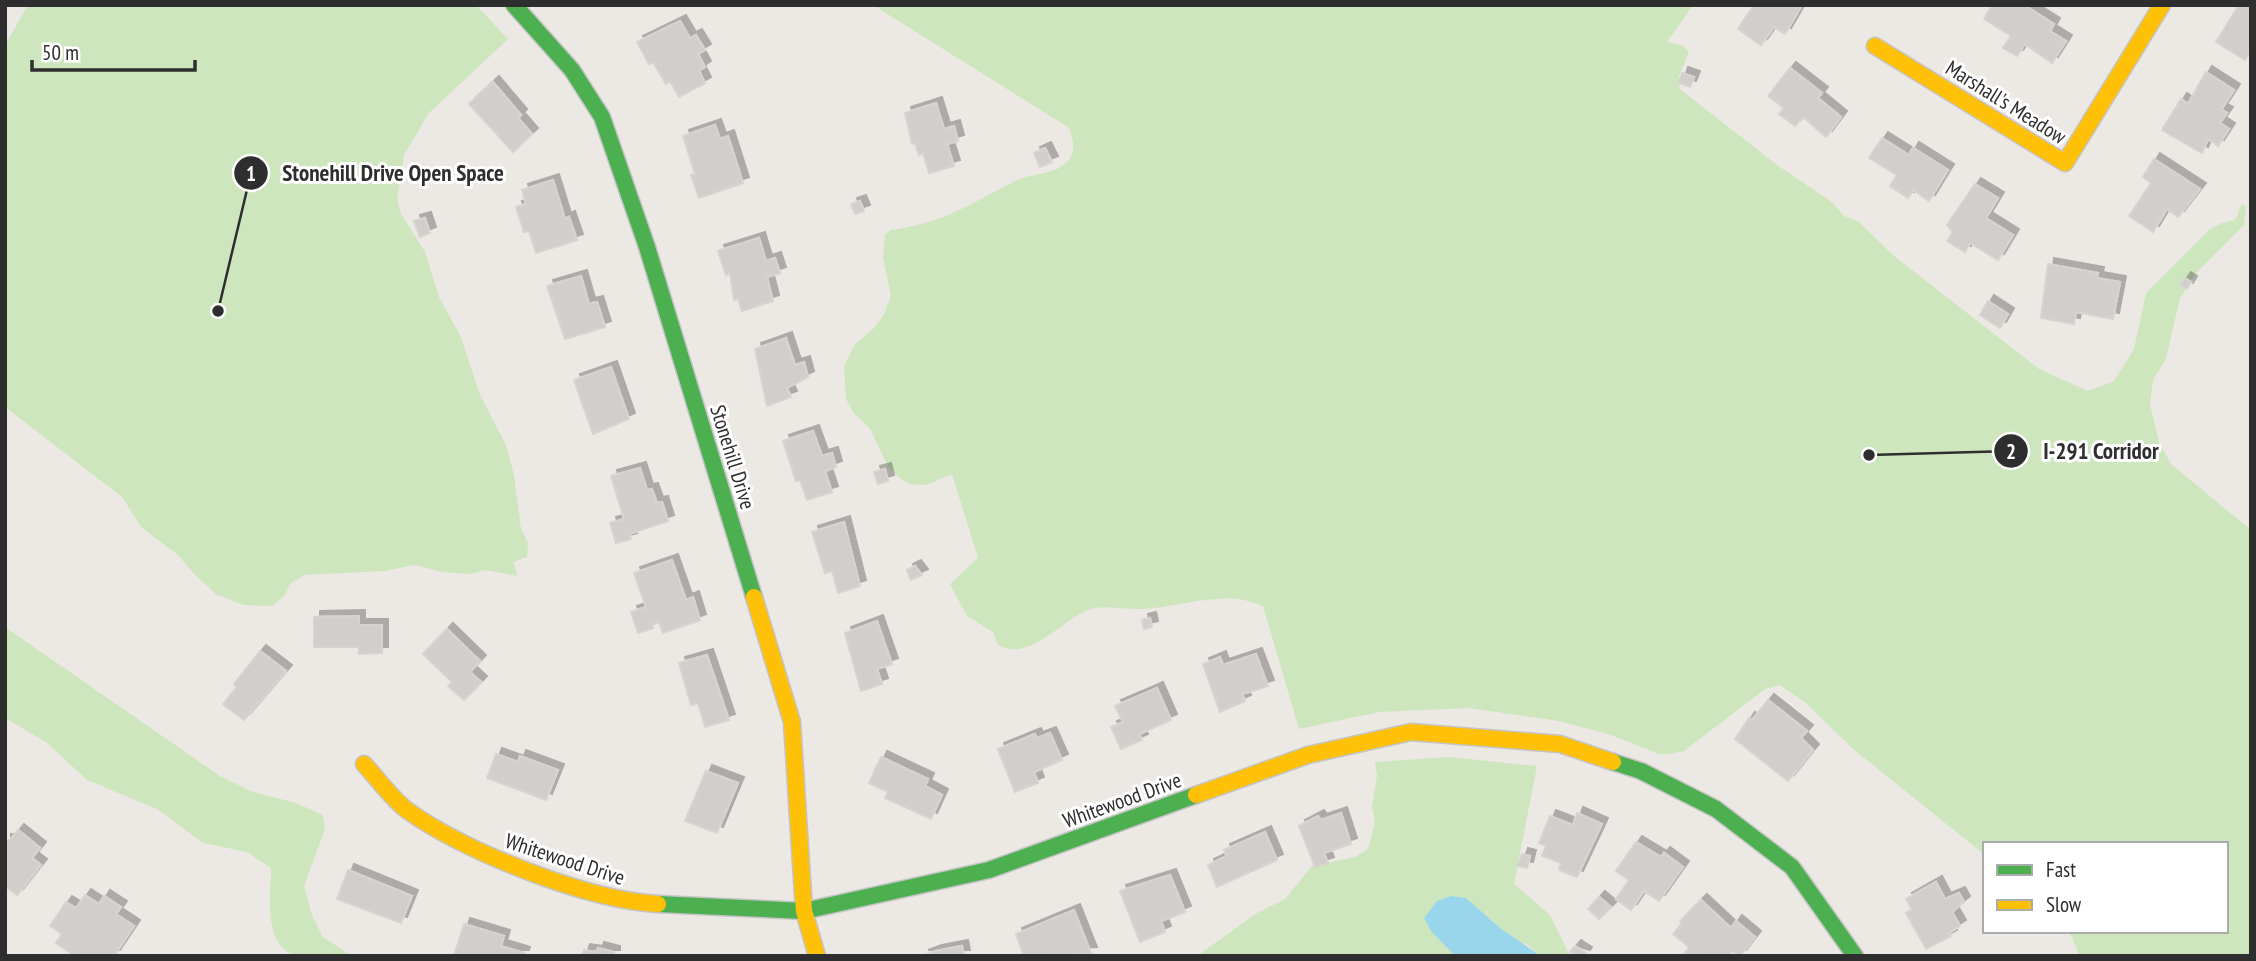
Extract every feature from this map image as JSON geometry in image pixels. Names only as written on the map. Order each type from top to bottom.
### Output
[{"type":"street","name":"Stonehill Drive","points":[[514,5],[572,70],[602,117],[647,247],[792,722],[804,911],[817,956]]},
{"type":"street","name":"Marshall's Meadow","points":[[1875,46],[2065,163],[2162,5]]},
{"type":"street","name":"Whitewood Drive","points":[[364,764],[407,810],[493,858],[624,902],[804,911],[989,870],[1308,755],[1411,732],[1560,744],[1641,771],[1706,804],[1792,867],[1855,956]]},
{"type":"green space","points":[[28,5],[476,5],[508,39],[429,113],[404,155],[397,200],[401,214],[425,252],[439,297],[461,337],[480,395],[506,445],[514,475],[521,529],[528,543],[527,557],[513,562],[518,576],[485,570],[471,574],[442,572],[414,565],[385,571],[304,575],[291,583],[284,596],[272,606],[243,605],[216,594],[177,554],[142,528],[122,497],[5,407],[5,45]]},
{"type":"green space","points":[[873,5],[1693,5],[1667,42],[1683,46],[1689,53],[1679,76],[1680,89],[1777,165],[1832,202],[1844,216],[1858,221],[1894,256],[2039,369],[2088,391],[2114,381],[2134,349],[2146,293],[2209,230],[2235,220],[2242,204],[2246,207],[2244,225],[2196,273],[2180,298],[2166,359],[2153,380],[2150,404],[2159,442],[2171,464],[2251,530],[2251,956],[2080,956],[2070,933],[2228,933],[2228,842],[1983,842],[1983,853],[1853,749],[1806,703],[1780,685],[1765,689],[1684,751],[1659,754],[1611,735],[1559,721],[1469,708],[1379,712],[1299,729],[1263,606],[1240,599],[1214,599],[1141,609],[1094,608],[1078,615],[1045,638],[1021,649],[998,645],[993,632],[967,616],[950,584],[978,558],[952,474],[926,485],[910,484],[889,468],[870,429],[853,412],[846,399],[844,366],[855,344],[873,329],[883,316],[891,296],[883,258],[885,235],[891,230],[942,217],[1015,181],[1057,169],[1067,162],[1072,154],[1069,128]]},
{"type":"green space","points":[[5,627],[220,776],[253,792],[296,803],[323,815],[325,829],[304,886],[312,915],[323,937],[352,956],[303,957],[286,950],[273,931],[270,905],[271,868],[247,852],[203,843],[157,809],[87,780],[46,742],[5,718]]},
{"type":"green space","points":[[1449,757],[1537,766],[1514,884],[1550,915],[1570,956],[1541,956],[1525,943],[1499,956],[1197,956],[1257,913],[1285,899],[1312,866],[1355,857],[1368,849],[1375,822],[1372,807],[1377,775],[1375,762]]},
{"type":"water","points":[[1451,896],[1466,898],[1500,928],[1541,956],[1453,954],[1431,931],[1424,918],[1437,901]]},
{"type":"building","points":[[1754,5],[1802,5],[1785,34],[1774,27],[1761,45],[1738,29]]},
{"type":"building","points":[[1992,5],[2024,5],[2054,24],[2050,31],[2066,41],[2052,63],[2025,44],[2017,56],[2003,48],[2011,36],[1984,19]]},
{"type":"building","points":[[2239,5],[2251,5],[2251,51],[2245,60],[2216,42]]},
{"type":"building","points":[[680,21],[690,38],[696,35],[705,50],[698,54],[705,67],[699,71],[705,83],[679,97],[670,81],[666,84],[653,62],[649,64],[637,42]]},
{"type":"building","points":[[1790,68],[1822,93],[1818,98],[1841,117],[1826,137],[1803,117],[1795,126],[1779,114],[1784,108],[1768,96]]},
{"type":"building","points":[[2206,72],[2234,90],[2221,110],[2227,113],[2220,123],[2229,129],[2218,146],[2208,139],[2202,153],[2162,130],[2181,99],[2188,104]]},
{"type":"building","points":[[1682,73],[1694,77],[1690,87],[1679,83]]},
{"type":"building","points":[[493,82],[521,115],[518,118],[532,134],[513,152],[469,104]]},
{"type":"building","points":[[936,103],[944,129],[954,126],[958,141],[947,144],[954,166],[929,173],[923,153],[919,155],[915,143],[912,144],[905,113]]},
{"type":"building","points":[[715,125],[720,139],[728,136],[743,183],[699,198],[691,175],[695,174],[683,136]]},
{"type":"building","points":[[1882,138],[1909,155],[1913,148],[1948,170],[1929,201],[1913,190],[1908,198],[1890,186],[1897,175],[1869,158]]},
{"type":"building","points":[[1045,148],[1052,162],[1040,167],[1034,153]]},
{"type":"building","points":[[2154,159],[2200,189],[2178,217],[2167,209],[2153,232],[2129,216],[2151,183],[2143,177]]},
{"type":"building","points":[[553,180],[565,219],[569,217],[577,240],[536,253],[529,231],[524,232],[516,207],[526,204],[522,190]]},
{"type":"building","points":[[1975,184],[1998,198],[1986,218],[2013,235],[1998,260],[1970,243],[1965,252],[1947,241],[1953,232],[1947,225]]},
{"type":"building","points":[[860,201],[864,211],[855,214],[851,204]]},
{"type":"building","points":[[425,218],[430,233],[420,237],[414,221]]},
{"type":"building","points":[[759,238],[766,261],[775,258],[780,273],[767,277],[773,301],[742,311],[738,299],[734,300],[730,273],[726,275],[718,251]]},
{"type":"building","points":[[2048,264],[2098,273],[2097,278],[2120,282],[2113,319],[2076,312],[2074,324],[2041,318]]},
{"type":"building","points":[[581,276],[589,304],[597,302],[605,327],[565,339],[547,286]]},
{"type":"building","points":[[2185,278],[2191,282],[2187,289],[2180,285]]},
{"type":"building","points":[[1988,301],[2008,314],[2000,328],[1980,315]]},
{"type":"building","points":[[786,338],[795,365],[804,362],[808,377],[787,388],[791,397],[767,406],[755,349]]},
{"type":"building","points":[[611,367],[629,419],[593,434],[574,380]]},
{"type":"building","points":[[813,431],[822,456],[832,453],[836,467],[825,471],[832,492],[807,500],[800,480],[796,481],[783,441]]},
{"type":"building","points":[[640,468],[647,490],[652,489],[657,503],[662,502],[668,521],[629,534],[631,539],[616,543],[610,523],[624,519],[611,476]]},
{"type":"building","points":[[885,469],[888,481],[878,484],[874,472]]},
{"type":"building","points":[[844,522],[860,586],[838,593],[832,571],[825,573],[812,532]]},
{"type":"building","points":[[672,560],[686,600],[693,597],[700,620],[663,633],[659,622],[652,624],[653,628],[638,633],[631,612],[646,607],[634,573]]},
{"type":"building","points":[[915,566],[922,575],[911,580],[907,570]]},
{"type":"building","points":[[359,616],[359,625],[382,625],[382,653],[359,654],[359,647],[314,647],[314,617]]},
{"type":"building","points":[[1150,618],[1152,627],[1144,629],[1142,620]]},
{"type":"building","points":[[877,621],[892,664],[877,669],[882,684],[861,691],[845,633]]},
{"type":"building","points":[[447,629],[480,661],[470,672],[481,682],[464,700],[448,686],[452,682],[423,654]]},
{"type":"building","points":[[260,651],[286,671],[244,720],[223,704],[237,687],[234,684]]},
{"type":"building","points":[[1256,654],[1268,686],[1242,694],[1245,701],[1220,712],[1203,664],[1220,657],[1223,665]]},
{"type":"building","points":[[707,655],[729,720],[705,727],[698,703],[691,705],[679,663]]},
{"type":"building","points":[[1157,688],[1171,720],[1139,734],[1142,740],[1121,749],[1111,727],[1123,722],[1115,706]]},
{"type":"building","points":[[1768,700],[1807,731],[1801,738],[1813,750],[1788,781],[1735,739],[1749,718],[1752,720]]},
{"type":"building","points":[[1050,733],[1062,760],[1034,772],[1038,783],[1015,792],[998,749],[1035,734],[1037,738]]},
{"type":"building","points":[[496,754],[518,762],[520,756],[558,770],[546,800],[487,778]]},
{"type":"building","points":[[881,757],[928,779],[925,786],[942,795],[931,819],[885,798],[888,792],[869,783]]},
{"type":"building","points":[[706,771],[738,783],[717,833],[685,821]]},
{"type":"building","points":[[1341,813],[1351,844],[1324,853],[1328,863],[1315,867],[1299,826],[1318,816],[1321,820]]},
{"type":"building","points":[[1577,813],[1602,824],[1577,877],[1559,870],[1561,863],[1542,856],[1546,846],[1539,843],[1550,816],[1573,825]]},
{"type":"building","points":[[18,830],[40,848],[32,858],[41,865],[17,895],[5,886],[5,840],[10,840]]},
{"type":"building","points":[[1265,832],[1277,860],[1217,887],[1208,865],[1227,856],[1224,850]]},
{"type":"building","points":[[1636,842],[1661,857],[1664,853],[1683,867],[1659,901],[1644,891],[1631,910],[1616,899],[1629,880],[1616,871]]},
{"type":"building","points":[[1522,854],[1530,856],[1527,868],[1518,866]]},
{"type":"building","points":[[348,870],[412,896],[401,923],[337,899]]},
{"type":"building","points":[[1170,875],[1185,912],[1161,921],[1165,932],[1140,942],[1120,891]]},
{"type":"building","points":[[1936,882],[1945,899],[1959,893],[1964,902],[1952,912],[1960,926],[1949,933],[1951,936],[1926,949],[1906,913],[1912,910],[1906,899]]},
{"type":"building","points":[[85,895],[99,904],[104,896],[121,907],[116,914],[134,926],[114,956],[75,956],[56,943],[62,934],[50,926],[66,902],[76,908]]},
{"type":"building","points":[[1599,897],[1611,907],[1599,919],[1588,909]]},
{"type":"building","points":[[1701,900],[1731,928],[1736,921],[1755,937],[1740,956],[1732,951],[1728,956],[1684,954],[1689,947],[1673,934],[1682,923],[1680,921]]},
{"type":"building","points":[[1074,910],[1091,953],[1024,956],[1016,934]]},
{"type":"building","points":[[464,924],[504,936],[501,946],[524,953],[523,956],[454,956]]},
{"type":"building","points":[[962,946],[964,956],[922,956],[936,951]]},
{"type":"building","points":[[1575,946],[1586,953],[1584,956],[1570,952]]},
{"type":"building","points":[[598,948],[614,952],[614,956],[582,956],[584,950],[597,952]]},
{"type":"traffic: fast","points":[[514,5],[572,70],[602,117],[647,247],[754,597]]},
{"type":"traffic: fast","points":[[1613,762],[1641,771],[1716,809],[1792,867],[1855,956]]},
{"type":"traffic: fast","points":[[658,904],[804,911],[989,870],[1196,795]]},
{"type":"traffic: slow","points":[[1875,46],[2065,163],[2162,5]]},
{"type":"traffic: slow","points":[[754,597],[792,722],[804,911],[817,956]]},
{"type":"traffic: slow","points":[[1196,795],[1308,755],[1411,732],[1560,744],[1613,762]]},
{"type":"traffic: slow","points":[[364,764],[408,811],[462,843],[564,884],[629,901],[658,904]]},
{"type":"place","name":"Stonehill Drive Open Space","points":[[218,311]]},
{"type":"place","name":"I-291 Corridor","points":[[1869,455]]}]
